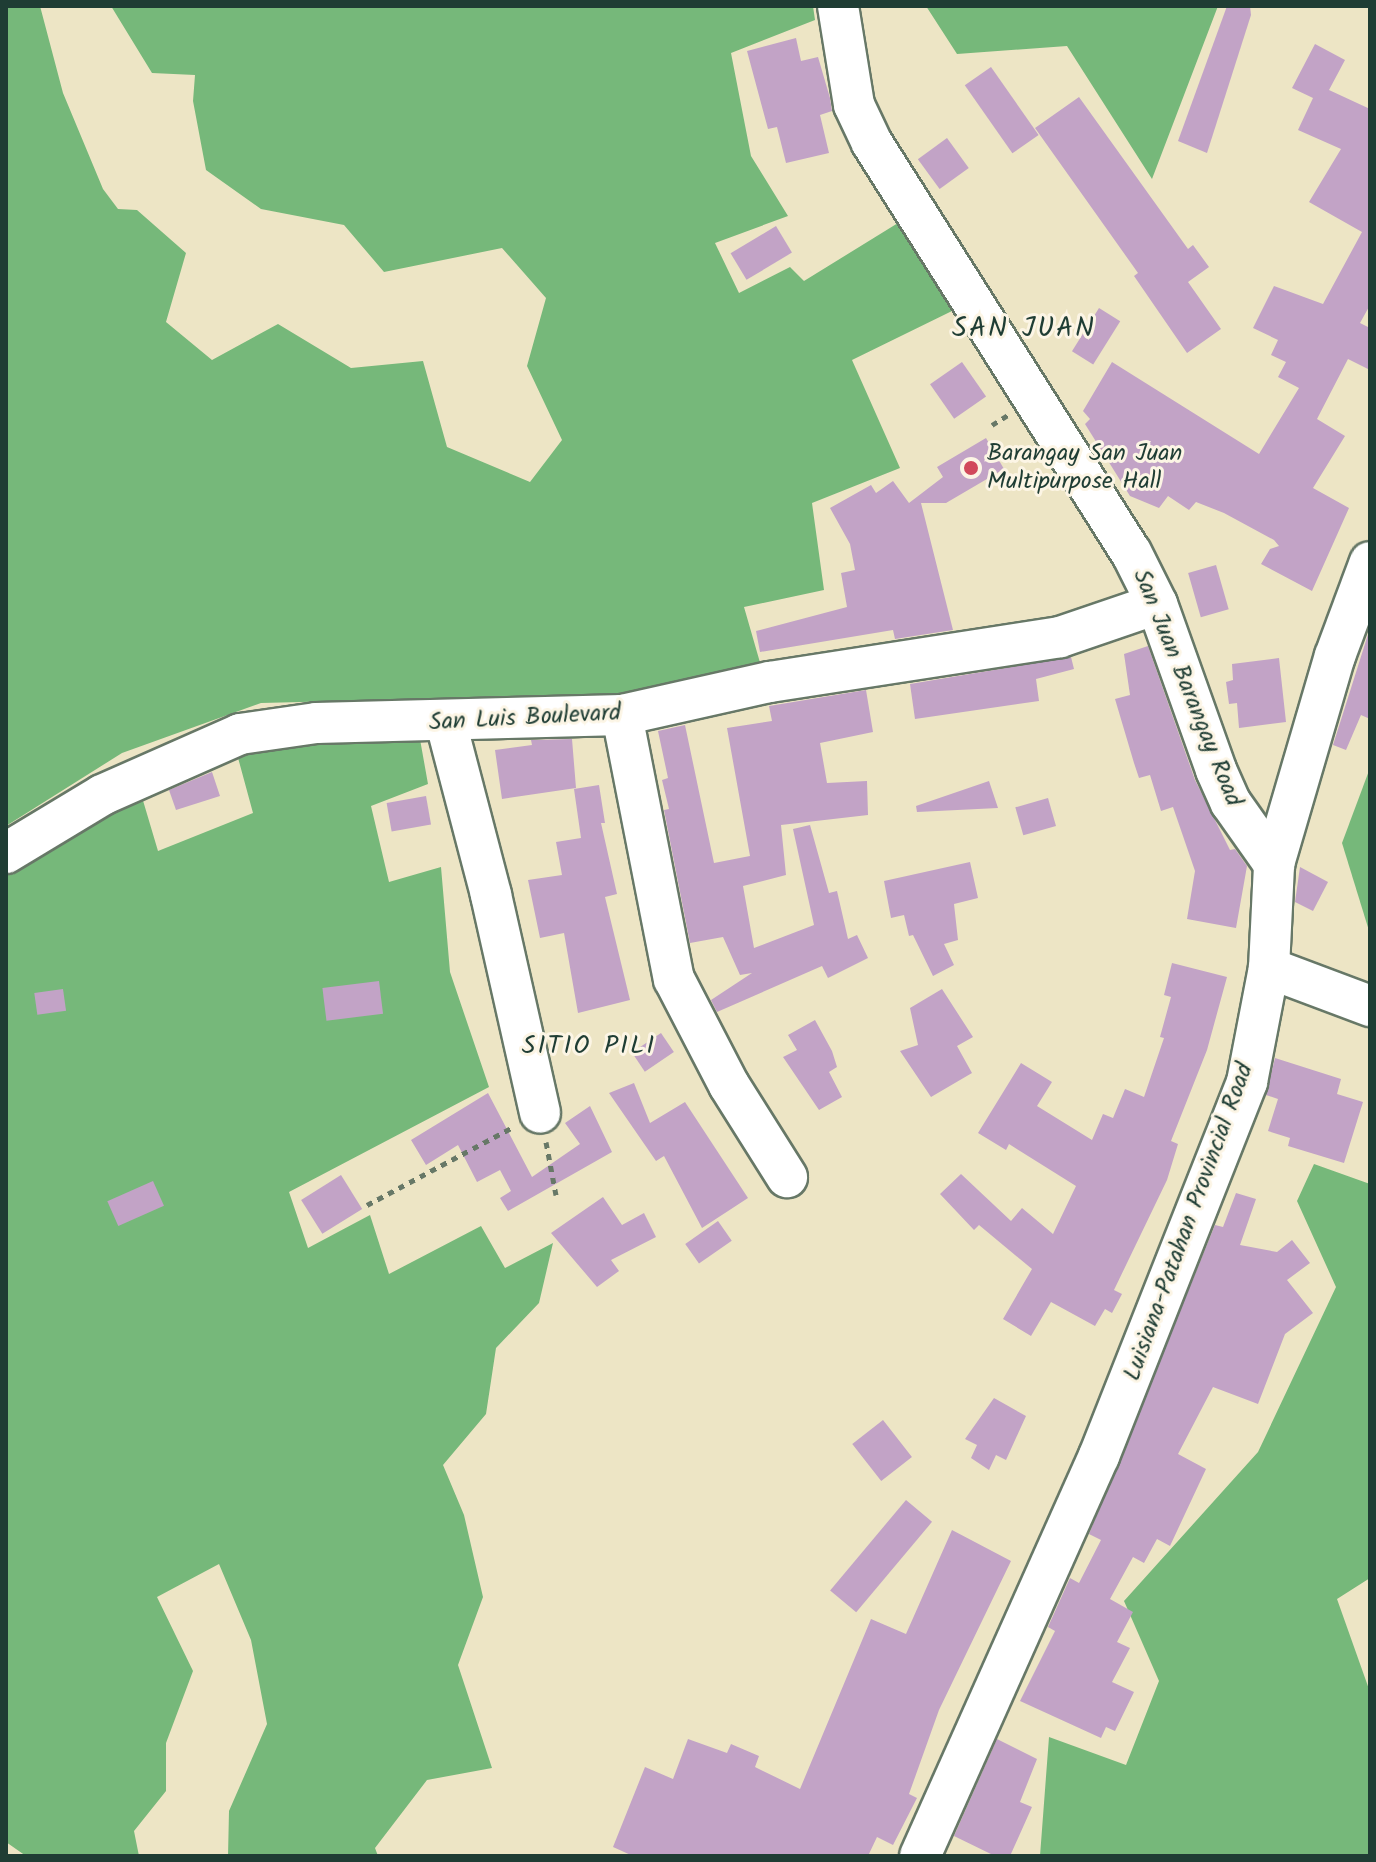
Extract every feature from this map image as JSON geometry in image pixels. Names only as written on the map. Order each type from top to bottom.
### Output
[{"type":"street","name":"San Juan Barangay Road","points":[[838,6],[854,105],[872,143],[1131,552],[1157,604],[1216,770],[1231,803],[1274,864]]},
{"type":"street","name":"Luisiana-Patahan Provincial Road","points":[[920,1856],[1151,1333],[1247,1082],[1269,968],[1274,864],[1335,656],[1370,562]]},
{"type":"street","name":"San Luis Boulevard","points":[[6,853],[102,795],[240,734],[316,723],[446,723],[622,715],[770,682],[1060,637],[1157,604]]},
{"type":"street","points":[[622,715],[674,979],[722,1073],[787,1177]]},
{"type":"street","points":[[446,723],[491,895],[540,1113]]},
{"type":"street","points":[[1269,968],[1370,1006]]},
{"type":"path","points":[[367,1205],[540,1113],[556,1195]]},
{"type":"green space","points":[[6,6],[40,6],[63,93],[103,189],[118,209],[137,210],[186,253],[166,322],[212,360],[278,324],[351,368],[423,361],[447,447],[530,482],[562,440],[527,366],[546,298],[502,248],[384,272],[344,225],[261,209],[206,170],[193,101],[195,75],[152,73],[111,6],[813,6],[815,20],[731,53],[751,156],[788,216],[715,243],[739,293],[790,267],[804,281],[898,223],[952,311],[852,360],[900,468],[812,503],[824,590],[744,607],[761,666],[614,694],[261,703],[122,753],[6,826]]},
{"type":"green space","points":[[926,6],[1218,6],[1152,179],[1067,46],[957,54]]},
{"type":"green space","points":[[418,728],[428,784],[371,806],[389,882],[441,867],[450,972],[489,1087],[289,1192],[308,1248],[370,1215],[389,1274],[481,1226],[505,1268],[553,1243],[539,1303],[496,1348],[486,1414],[443,1465],[464,1515],[483,1597],[458,1665],[492,1768],[427,1780],[375,1848],[378,1856],[228,1856],[229,1811],[267,1724],[251,1640],[219,1564],[157,1597],[193,1671],[166,1743],[166,1791],[134,1831],[139,1856],[26,1856],[6,1842],[6,863],[136,777],[158,851],[253,813],[234,743]]},
{"type":"green space","points":[[1370,768],[1370,934],[1342,843]]},
{"type":"green space","points":[[1314,1164],[1370,1184],[1370,1578],[1337,1599],[1370,1692],[1370,1856],[1040,1856],[1049,1737],[1126,1765],[1159,1681],[1124,1601],[1258,1452],[1336,1287],[1297,1201]]},
{"type":"building","points":[[1227,6],[1250,6],[1251,15],[1207,153],[1178,141]]},
{"type":"building","points":[[796,38],[801,61],[818,57],[830,98],[832,111],[820,115],[829,153],[786,163],[777,127],[768,129],[747,51]]},
{"type":"building","points":[[1315,44],[1345,60],[1329,90],[1370,109],[1370,305],[1360,323],[1370,328],[1370,370],[1348,359],[1317,419],[1345,436],[1313,488],[1349,508],[1312,591],[1261,564],[1270,549],[1279,546],[1274,540],[1224,513],[1196,502],[1189,510],[1168,496],[1159,508],[1130,496],[1085,424],[1090,419],[1083,411],[1112,362],[1259,454],[1299,388],[1278,377],[1286,362],[1271,355],[1278,340],[1253,328],[1274,286],[1323,304],[1362,232],[1309,202],[1341,149],[1298,130],[1313,98],[1292,88]]},
{"type":"building","points":[[991,67],[1039,135],[1012,153],[965,85]]},
{"type":"building","points":[[1079,97],[1188,249],[1193,245],[1209,267],[1188,282],[1221,329],[1187,353],[1134,276],[1138,273],[1035,128]]},
{"type":"building","points":[[947,138],[969,168],[940,189],[918,159]]},
{"type":"building","points":[[776,226],[792,253],[747,280],[731,253]]},
{"type":"building","points":[[1099,308],[1120,321],[1093,364],[1072,351]]},
{"type":"building","points":[[962,362],[986,396],[954,419],[930,384]]},
{"type":"building","points":[[986,438],[1004,469],[946,503],[921,503],[953,630],[895,639],[893,630],[760,652],[756,631],[847,607],[841,573],[855,570],[850,544],[830,508],[871,485],[876,493],[893,481],[909,503],[943,477],[937,467]]},
{"type":"building","points":[[1216,565],[1229,609],[1201,617],[1188,573]]},
{"type":"building","points":[[1370,628],[1370,719],[1361,715],[1346,750],[1333,745]]},
{"type":"building","points":[[1148,646],[1195,780],[1230,850],[1235,849],[1247,866],[1236,928],[1187,919],[1195,871],[1173,807],[1161,811],[1150,775],[1139,778],[1134,763],[1115,699],[1130,695],[1124,654]]},
{"type":"building","points":[[1071,657],[1074,669],[1036,679],[1039,701],[915,719],[910,684]]},
{"type":"building","points":[[1279,658],[1286,722],[1239,728],[1237,703],[1229,704],[1226,682],[1233,680],[1232,664]]},
{"type":"building","points":[[866,690],[873,732],[820,743],[827,783],[867,781],[868,815],[781,825],[786,875],[743,886],[754,948],[814,925],[793,829],[810,825],[829,893],[837,891],[848,939],[857,935],[868,958],[828,978],[822,966],[717,1012],[711,1000],[752,973],[740,975],[723,937],[690,943],[664,810],[669,809],[662,780],[668,778],[658,731],[685,725],[714,863],[750,856],[727,728],[772,721],[769,706]]},
{"type":"building","points":[[572,739],[576,788],[502,799],[495,750],[532,745],[531,740]]},
{"type":"building","points":[[212,772],[220,796],[176,810],[169,790]]},
{"type":"building","points":[[989,781],[998,808],[917,812],[916,806]]},
{"type":"building","points":[[599,785],[605,823],[601,823],[617,894],[605,897],[630,1000],[578,1013],[564,933],[540,938],[528,880],[562,875],[556,842],[581,838],[574,789]]},
{"type":"building","points":[[426,796],[431,825],[392,832],[387,803]]},
{"type":"building","points":[[1048,798],[1056,826],[1023,835],[1015,807]]},
{"type":"building","points":[[970,862],[978,898],[954,904],[958,940],[944,944],[954,965],[933,976],[913,935],[909,936],[904,915],[891,918],[884,881]]},
{"type":"building","points":[[1300,867],[1328,882],[1313,911],[1295,902]]},
{"type":"building","points":[[1172,963],[1227,977],[1207,1050],[1171,1141],[1178,1144],[1167,1180],[1114,1290],[1122,1294],[1112,1313],[1105,1309],[1095,1326],[1051,1302],[1031,1336],[1003,1319],[1032,1269],[979,1225],[974,1230],[940,1194],[961,1174],[1011,1221],[1022,1208],[1053,1234],[1076,1186],[1009,1144],[1006,1150],[978,1133],[1021,1063],[1052,1082],[1037,1106],[1092,1140],[1103,1114],[1113,1118],[1125,1089],[1144,1097],[1164,1038],[1160,1037],[1171,997],[1164,995]]},
{"type":"building","points":[[379,981],[383,1014],[326,1021],[322,988]]},
{"type":"building","points":[[63,989],[66,1011],[37,1015],[34,993]]},
{"type":"building","points":[[942,989],[973,1037],[957,1046],[972,1073],[931,1097],[900,1051],[918,1045],[910,1008]]},
{"type":"building","points":[[815,1020],[832,1051],[837,1067],[829,1072],[842,1097],[819,1110],[783,1057],[797,1050],[788,1035]]},
{"type":"building","points":[[661,1033],[674,1052],[645,1072],[632,1053]]},
{"type":"building","points":[[1275,1058],[1341,1079],[1337,1094],[1363,1102],[1344,1163],[1288,1146],[1290,1138],[1268,1131],[1278,1099],[1266,1095]]},
{"type":"building","points":[[634,1083],[650,1123],[685,1102],[748,1198],[702,1228],[664,1156],[656,1161],[609,1093]]},
{"type":"building","points":[[488,1093],[532,1177],[580,1144],[565,1123],[590,1106],[612,1152],[508,1211],[500,1198],[511,1191],[500,1170],[477,1182],[458,1145],[426,1165],[411,1140]]},
{"type":"building","points":[[341,1175],[362,1209],[322,1234],[301,1200]]},
{"type":"building","points":[[153,1181],[164,1206],[118,1226],[107,1201]]},
{"type":"building","points":[[1236,1193],[1256,1199],[1240,1245],[1277,1252],[1292,1240],[1310,1263],[1287,1280],[1313,1313],[1285,1334],[1258,1404],[1213,1387],[1178,1454],[1206,1469],[1170,1546],[1157,1539],[1144,1563],[1133,1557],[1110,1599],[1133,1612],[1117,1642],[1130,1648],[1112,1682],[1134,1692],[1115,1731],[1106,1727],[1101,1738],[1020,1701],[1055,1631],[1048,1627],[1070,1578],[1079,1583],[1101,1540],[1089,1534],[1215,1225],[1223,1227]]},
{"type":"building","points":[[603,1197],[622,1225],[644,1213],[656,1237],[611,1260],[619,1271],[597,1287],[551,1233]]},
{"type":"building","points":[[718,1221],[732,1241],[699,1264],[685,1244]]},
{"type":"building","points":[[994,1398],[1026,1416],[1006,1460],[996,1455],[989,1470],[971,1458],[977,1445],[965,1439]]},
{"type":"building","points":[[883,1420],[912,1457],[881,1481],[852,1444]]},
{"type":"building","points":[[906,1500],[932,1522],[856,1612],[830,1590]]},
{"type":"building","points":[[952,1530],[1011,1561],[939,1710],[909,1794],[917,1798],[893,1845],[877,1837],[868,1856],[633,1856],[613,1847],[645,1767],[673,1779],[688,1739],[727,1753],[731,1744],[759,1756],[755,1767],[800,1789],[871,1619],[906,1634]]},
{"type":"building","points":[[997,1739],[1037,1759],[1020,1802],[1032,1807],[1010,1856],[995,1856],[954,1836]]},
{"type":"place","name":"Barangay San Juan Multipurpose Hall","points":[[971,468]]},
{"type":"district","name":"SAN JUAN","points":[[1024,329]]},
{"type":"district","name":"SITIO PILI","points":[[589,1047]]}]
